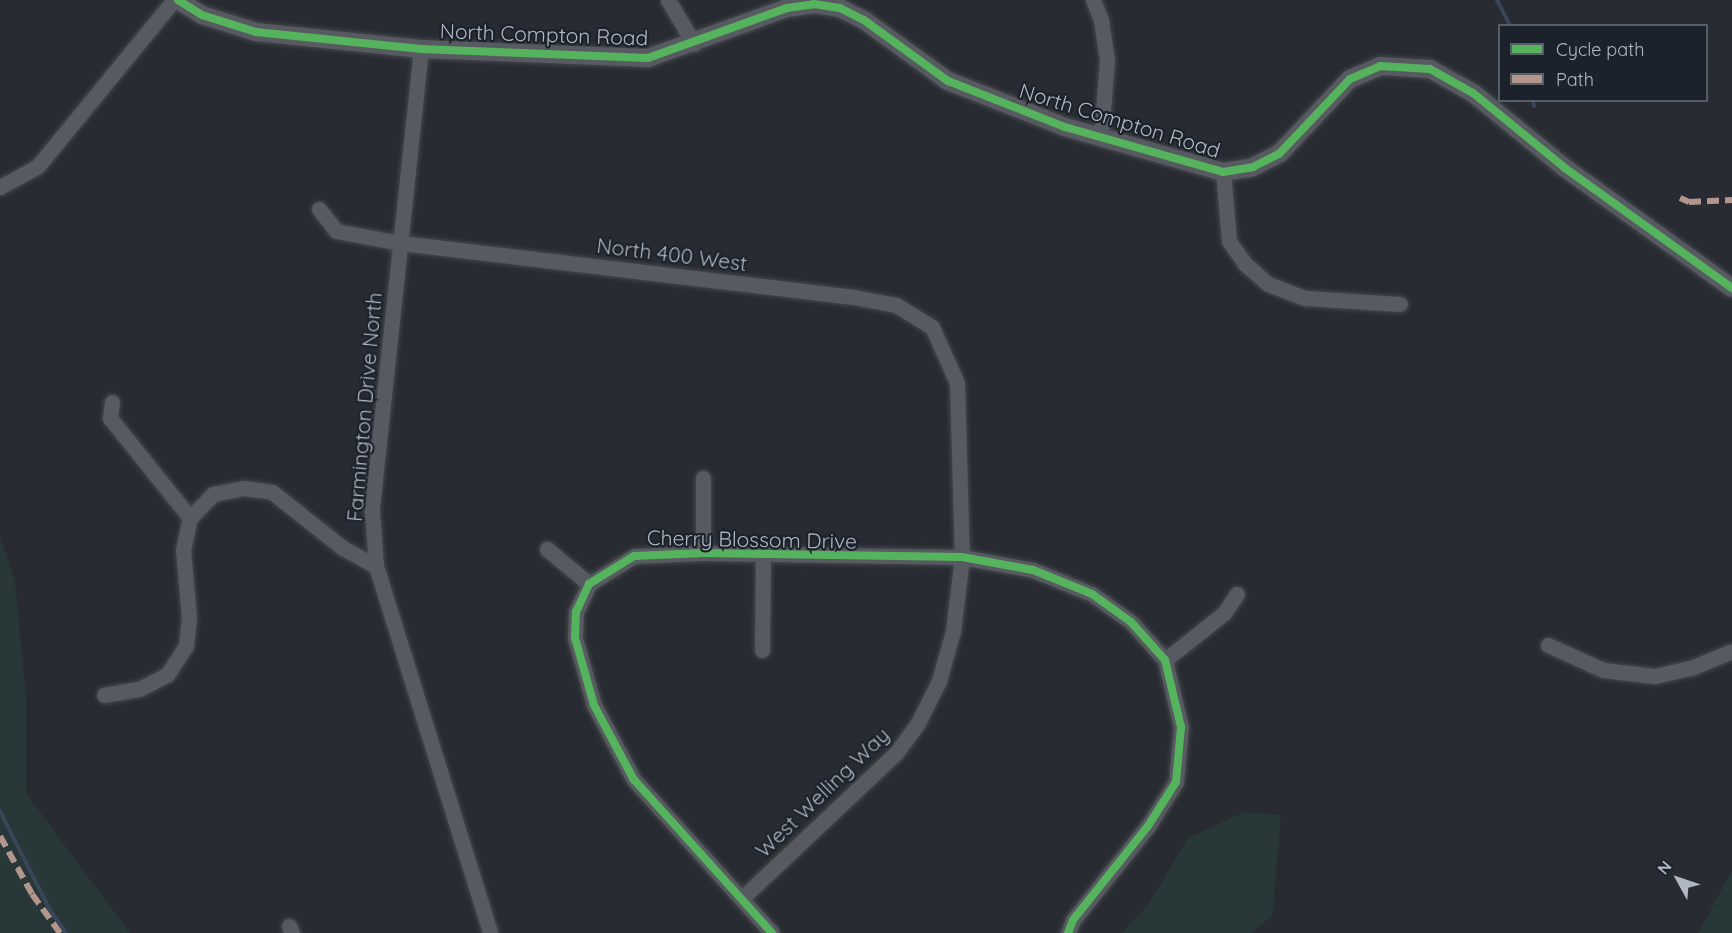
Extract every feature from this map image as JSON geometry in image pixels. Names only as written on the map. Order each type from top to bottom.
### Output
[{"type":"street","name":"North Compton Road","points":[[176,0],[202,15],[256,32],[422,49],[648,58],[694,45],[787,8],[814,4],[840,8],[864,20],[948,81],[1101,137],[1223,172],[1253,167],[1279,154],[1350,79],[1380,66],[1430,69],[1473,93],[1565,168],[1732,288]]},
{"type":"street","points":[[0,187],[38,166],[176,0]]},
{"type":"street","points":[[668,0],[694,45]]},
{"type":"street","points":[[1093,0],[1101,20],[1107,60],[1101,137]]},
{"type":"street","name":"Farmington Drive North","points":[[422,49],[372,511],[376,566],[490,933]]},
{"type":"street","points":[[1223,172],[1229,241],[1245,264],[1268,284],[1305,298],[1400,304]]},
{"type":"street","name":"North 400 West","points":[[319,209],[336,231],[401,243],[854,297],[896,305],[932,327]]},
{"type":"street","name":"West Welling Way","points":[[743,897],[896,753],[918,723],[939,681],[953,631],[962,557],[957,382],[932,327]]},
{"type":"street","points":[[112,402],[110,418],[190,518]]},
{"type":"street","points":[[703,478],[703,553]]},
{"type":"street","points":[[104,695],[139,689],[167,675],[186,646],[189,618],[183,550],[190,518],[213,494],[244,488],[272,492],[343,548],[376,566]]},
{"type":"street","points":[[547,549],[589,584],[576,612],[575,638],[594,705],[612,746],[634,780],[743,897],[772,933]]},
{"type":"street","name":"Cherry Blossom Drive","points":[[589,584],[634,556],[703,553],[762,557],[962,557],[1033,570],[1092,594],[1131,622],[1165,660]]},
{"type":"street","points":[[762,557],[762,650]]},
{"type":"street","points":[[1068,933],[1073,920],[1148,826],[1176,782],[1181,727],[1165,660],[1224,613],[1237,594]]},
{"type":"street","points":[[1548,645],[1603,670],[1655,676],[1691,668],[1732,651]]},
{"type":"shaded area","points":[[0,536],[15,582],[26,695],[26,793],[130,933],[0,933]]},
{"type":"shaded area","points":[[1244,812],[1281,815],[1272,916],[1251,933],[1122,933],[1148,905],[1188,838]]},
{"type":"shaded area","points":[[1732,870],[1732,933],[1698,933],[1706,919]]},
{"type":"waterway","points":[[1497,0],[1509,24]]},
{"type":"waterway","points":[[1533,102],[1534,106]]},
{"type":"waterway","points":[[0,811],[50,910],[66,933]]},
{"type":"marked path","points":[[1680,198],[1689,202],[1732,200]]},
{"type":"marked path","points":[[0,836],[32,894],[60,933]]},
{"type":"cycle path","points":[[178,0],[202,15],[256,32],[421,49],[648,58],[787,8],[814,4],[840,8],[864,20],[948,81],[1065,127],[1223,172],[1253,167],[1279,154],[1350,79],[1380,66],[1430,69],[1473,93],[1565,168],[1732,288]]},
{"type":"cycle path","points":[[772,933],[634,780],[594,705],[575,638],[576,612],[589,584],[634,556],[703,553],[962,557],[1033,570],[1092,594],[1131,622],[1165,660],[1181,727],[1176,782],[1148,826],[1073,920],[1068,933]]}]
